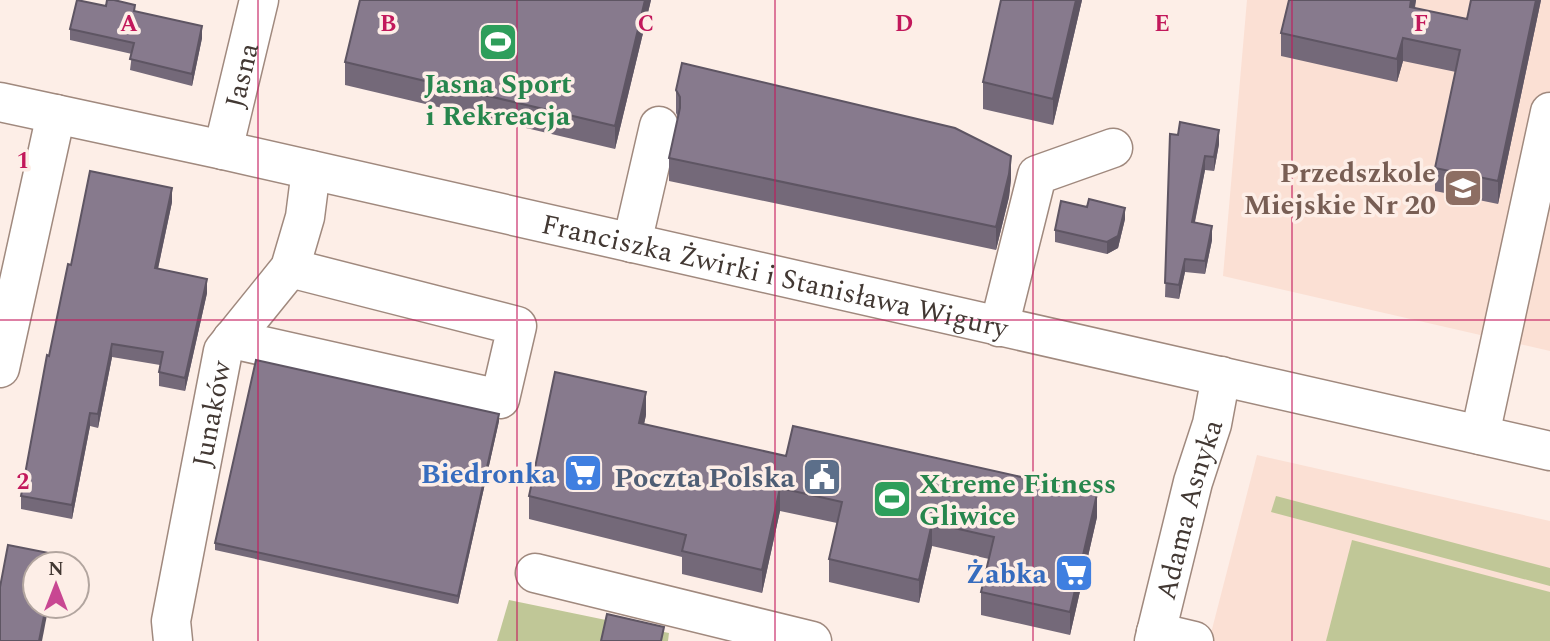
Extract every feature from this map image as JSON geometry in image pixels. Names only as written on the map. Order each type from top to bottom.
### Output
[{"type":"street","name":"Jasna","points":[[223,149],[259,0]]},
{"type":"street","name":"Franciszka Żwirki i Stanisława Wigury","points":[[0,102],[223,149],[1550,452]]},
{"type":"street","points":[[1480,435],[1550,112]]},
{"type":"street","points":[[0,368],[56,114]]},
{"type":"street","points":[[632,243],[659,126]]},
{"type":"street","points":[[999,327],[1037,175],[1113,148]]},
{"type":"street","name":"Junaków","points":[[173,641],[171,621],[223,351],[290,268],[305,217],[311,170]]},
{"type":"street","points":[[232,340],[500,399],[517,326],[290,268]]},
{"type":"street","name":"Adama Asnyka","points":[[1155,636],[1193,482],[1212,424],[1221,376]]},
{"type":"street","points":[[535,573],[721,630],[812,641]]},
{"type":"street","points":[[1155,636],[1194,641]]},
{"type":"shaded area","points":[[1247,0],[1550,0],[1550,351],[1223,276]]},
{"type":"shaded area","points":[[1257,455],[1550,521],[1550,641],[1209,641]]},
{"type":"green space","points":[[1276,496],[1550,568],[1550,586],[1271,512]]},
{"type":"green space","points":[[1352,540],[1550,592],[1550,641],[1326,641]]},
{"type":"green space","points":[[509,600],[669,633],[668,641],[497,641]]},
{"type":"building","points":[[77,0],[106,6],[107,0],[114,0],[135,5],[134,11],[202,26],[192,74],[130,59],[134,43],[70,29]]},
{"type":"building","name":"Jasna Sport i Rekreacja","points":[[360,0],[645,0],[615,126],[345,62]]},
{"type":"building","points":[[1001,0],[1076,0],[1053,99],[983,82]]},
{"type":"building","points":[[1289,0],[1411,0],[1410,7],[1467,19],[1471,0],[1536,0],[1498,181],[1435,168],[1460,50],[1403,38],[1397,59],[1281,33]]},
{"type":"building","points":[[682,63],[955,128],[1011,156],[996,227],[669,158],[680,108],[680,97],[676,90]]},
{"type":"building","points":[[1180,122],[1219,130],[1214,157],[1205,156],[1192,222],[1212,226],[1205,261],[1185,259],[1179,285],[1165,283],[1170,134],[1178,135]]},
{"type":"building","points":[[90,171],[172,188],[155,268],[207,279],[185,378],[159,372],[163,352],[112,344],[98,414],[90,413],[72,505],[21,496],[47,355],[49,356],[68,264],[71,265]]},
{"type":"building","points":[[1089,199],[1125,208],[1118,236],[1107,242],[1055,230],[1061,201],[1087,207]]},
{"type":"building","points":[[256,360],[499,414],[458,596],[215,543]]},
{"type":"building","points":[[555,372],[646,392],[639,423],[786,456],[793,426],[1097,494],[1070,612],[981,592],[994,537],[932,523],[919,580],[829,559],[842,502],[780,488],[762,570],[682,551],[686,535],[529,496]]},
{"type":"building","points":[[8,545],[33,550],[21,550],[21,620],[43,620],[39,641],[0,641],[0,587]]},
{"type":"building","points":[[607,614],[664,627],[661,641],[601,641]]},
{"type":"place","name":"Jasna Sport i Rekreacja","points":[[498,42]]},
{"type":"place","name":"Przedszkole Miejskie Nr 20","points":[[1463,188]]},
{"type":"place","name":"Biedronka","points":[[583,473]]},
{"type":"place","name":"Poczta Polska","points":[[822,477]]},
{"type":"place","name":"Xtreme Fitness Gliwice","points":[[892,499]]},
{"type":"place","name":"Żabka","points":[[1074,573]]}]
